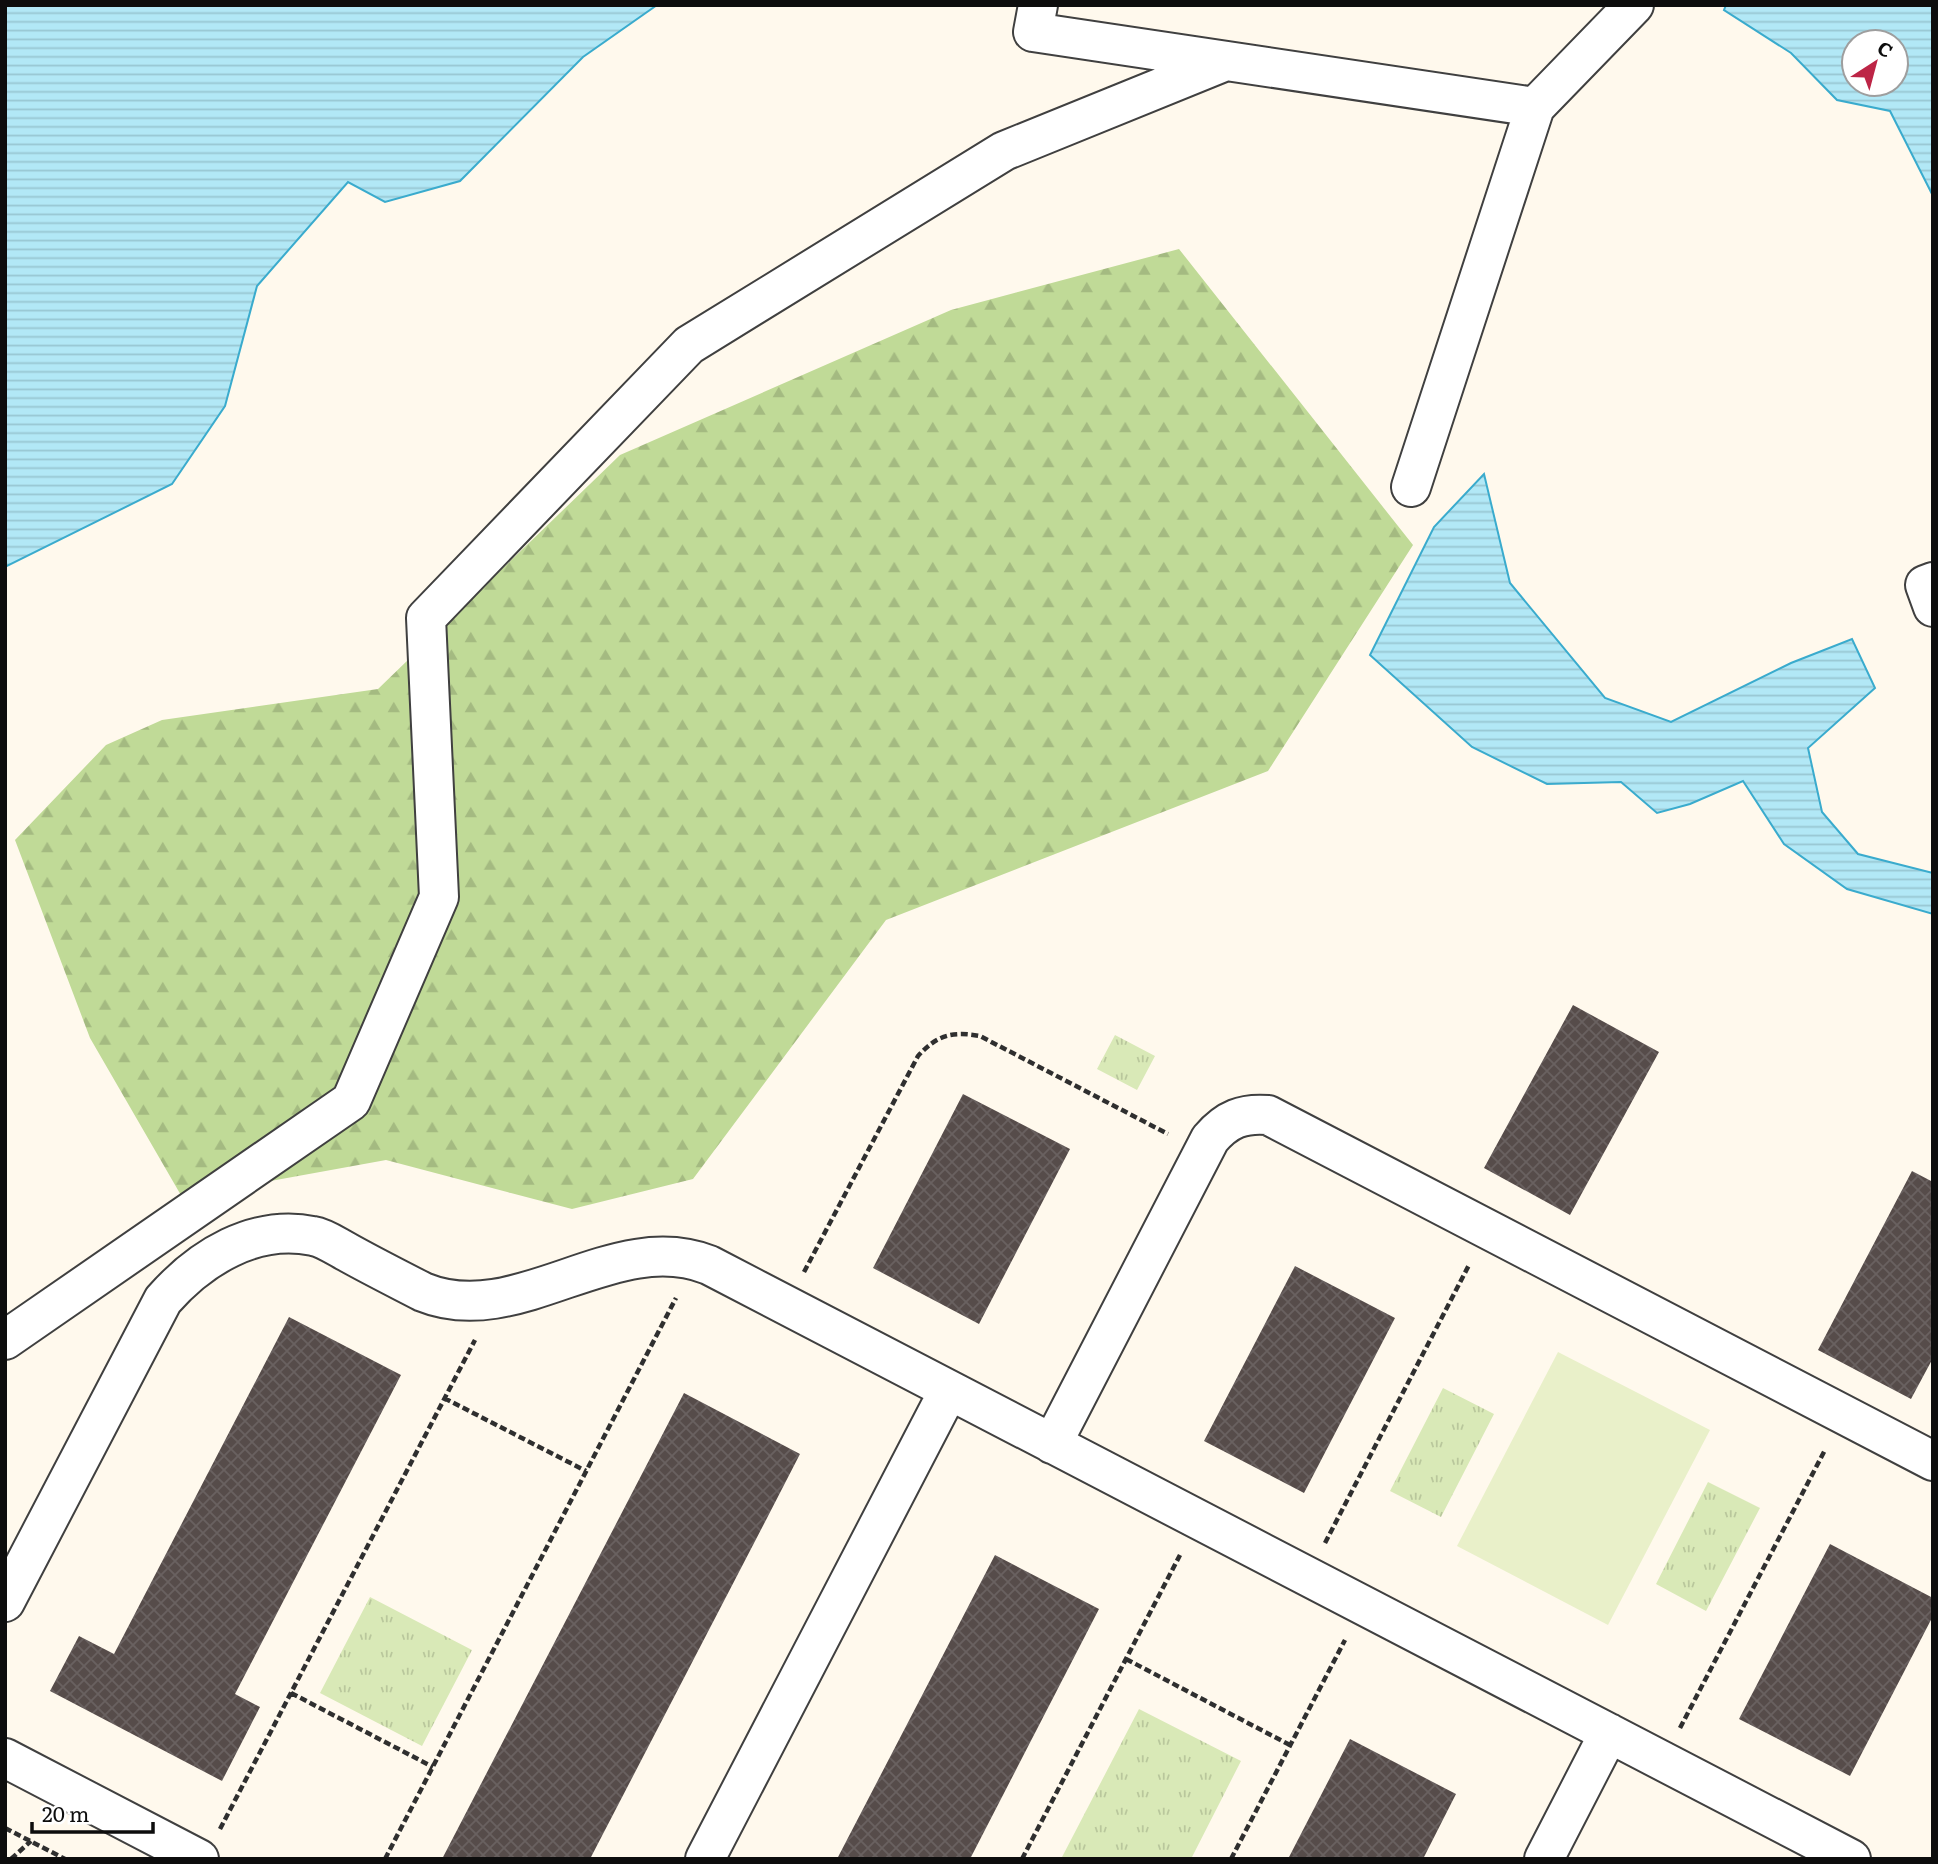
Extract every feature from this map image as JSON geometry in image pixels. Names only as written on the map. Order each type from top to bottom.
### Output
[{"type":"street","points":[[1038,5],[1033,32],[1535,107]]},
{"type":"street","points":[[1411,487],[1535,107],[1634,5]]},
{"type":"street","points":[[5,1340],[351,1101],[439,897],[426,618],[689,345],[1004,151],[1226,61]]},
{"type":"street","points":[[1933,582],[1925,585],[1933,607]]},
{"type":"street","points":[[1052,1444],[1203,1153],[1222,1125],[1236,1117],[1251,1114],[1268,1115],[1933,1461]]},
{"type":"street","points":[[5,1602],[163,1300],[186,1274],[213,1255],[244,1242],[271,1236],[316,1236],[438,1298],[467,1303],[496,1299],[649,1257],[696,1260],[1851,1859]]},
{"type":"street","points":[[705,1859],[949,1390]]},
{"type":"street","points":[[1544,1859],[1609,1734]]},
{"type":"street","points":[[5,1758],[208,1847]]},
{"type":"path","points":[[786,1306],[918,1056],[942,1035],[958,1033],[980,1036],[1203,1153]]},
{"type":"path","points":[[1307,1576],[1487,1230]]},
{"type":"path","points":[[385,1859],[696,1260]]},
{"type":"path","points":[[208,1847],[496,1299]]},
{"type":"path","points":[[444,1398],[586,1471]]},
{"type":"path","points":[[1663,1761],[1843,1415]]},
{"type":"path","points":[[1022,1859],[1198,1519]]},
{"type":"path","points":[[1231,1859],[1363,1605]]},
{"type":"path","points":[[1126,1659],[1290,1745]]},
{"type":"path","points":[[291,1693],[433,1767]]},
{"type":"path","points":[[5,1828],[65,1859]]},
{"type":"path","points":[[11,1859],[31,1841]]},
{"type":"green space","points":[[1179,249],[1413,545],[1268,771],[886,920],[693,1179],[572,1209],[386,1160],[182,1197],[90,1038],[15,840],[106,745],[162,720],[378,689],[620,455],[951,310]]},
{"type":"green space","points":[[1115,1035],[1155,1056],[1137,1090],[1097,1069]]},
{"type":"green space","points":[[1558,1352],[1710,1430],[1608,1625],[1457,1546]]},
{"type":"green space","points":[[1443,1388],[1494,1414],[1441,1517],[1390,1491]]},
{"type":"green space","points":[[1708,1482],[1760,1508],[1706,1611],[1656,1584]]},
{"type":"green space","points":[[370,1597],[472,1650],[422,1746],[320,1693]]},
{"type":"green space","points":[[1139,1709],[1241,1761],[1191,1859],[1061,1859]]},
{"type":"water","points":[[5,5],[657,5],[583,57],[460,181],[385,202],[348,182],[257,286],[225,406],[172,484],[5,567]]},
{"type":"water","points":[[1726,5],[1933,5],[1933,196],[1890,111],[1837,100],[1791,53],[1724,10]]},
{"type":"water","points":[[1484,474],[1510,583],[1605,698],[1671,722],[1791,663],[1852,639],[1875,688],[1808,748],[1822,812],[1858,854],[1933,873],[1933,914],[1847,889],[1784,844],[1743,781],[1690,804],[1657,813],[1621,782],[1547,784],[1472,747],[1370,655],[1434,527]]},
{"type":"building","points":[[1573,1005],[1659,1052],[1570,1215],[1484,1168]]},
{"type":"building","points":[[963,1094],[1070,1149],[979,1324],[873,1268]]},
{"type":"building","points":[[1912,1171],[1933,1182],[1933,1358],[1911,1399],[1818,1350]]},
{"type":"building","points":[[1295,1266],[1395,1318],[1304,1493],[1204,1441]]},
{"type":"building","points":[[289,1317],[401,1375],[235,1694],[260,1707],[222,1781],[50,1691],[79,1636],[114,1654]]},
{"type":"building","points":[[684,1393],[800,1454],[590,1859],[442,1859]]},
{"type":"building","points":[[1830,1544],[1933,1598],[1933,1616],[1850,1776],[1739,1719]]},
{"type":"building","points":[[995,1555],[1099,1609],[970,1859],[837,1859]]},
{"type":"building","points":[[1350,1739],[1456,1794],[1423,1859],[1288,1859]]}]
